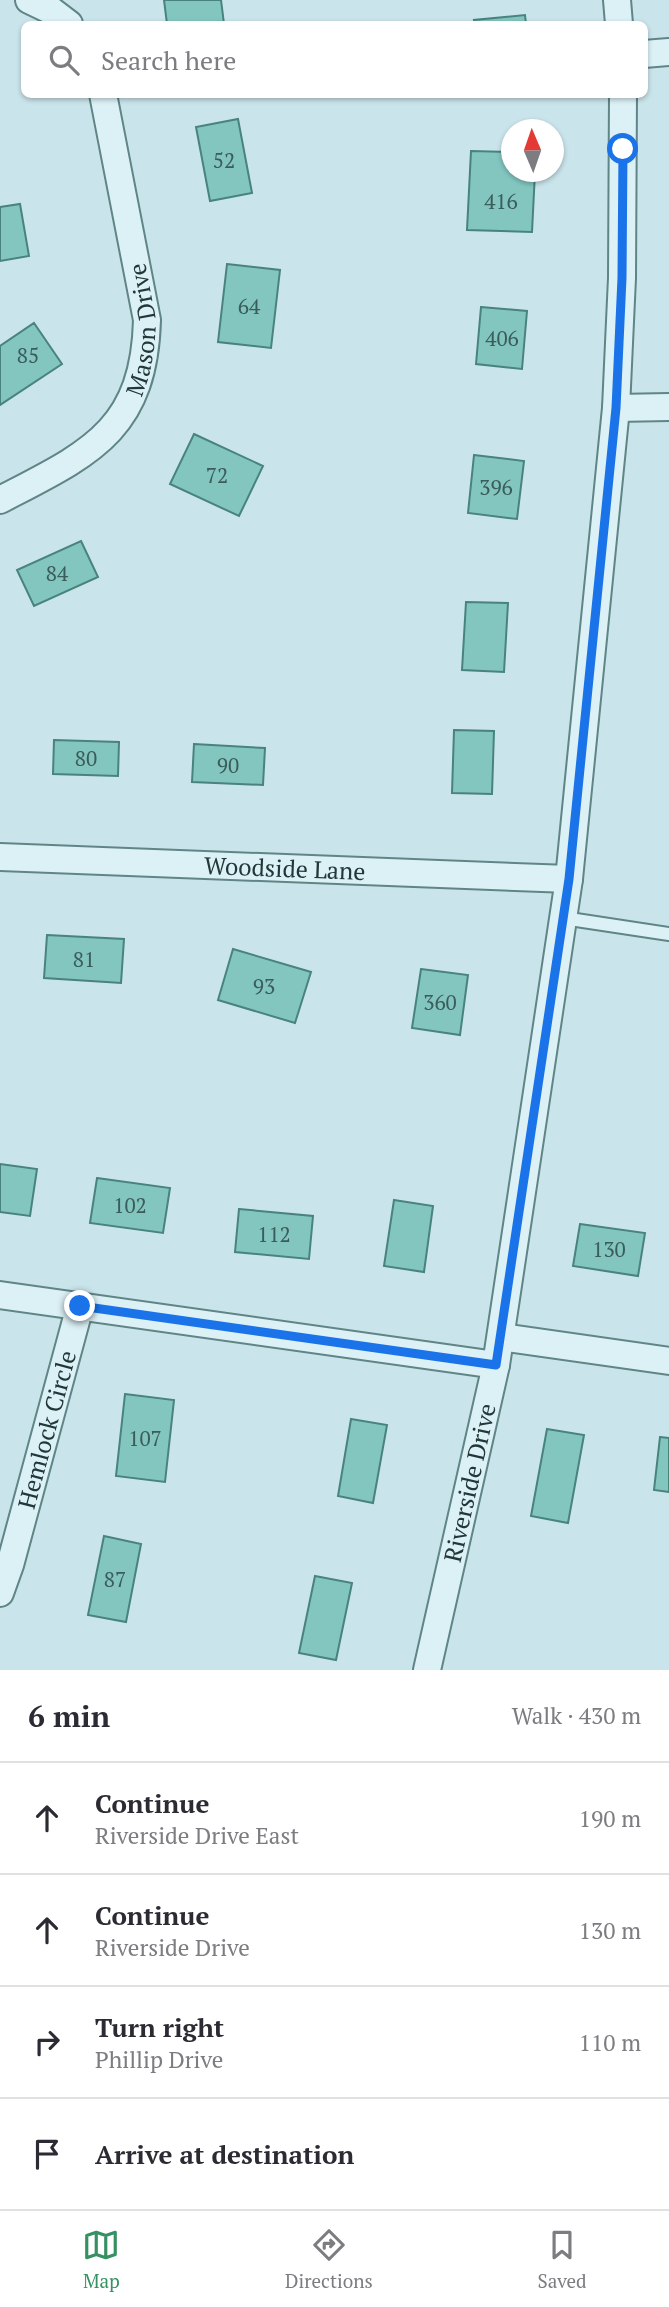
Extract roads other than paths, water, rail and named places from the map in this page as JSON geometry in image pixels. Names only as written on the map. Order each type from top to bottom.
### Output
[{"type":"street","points":[[29,0],[65,21]]},
{"type":"street","points":[[617,0],[619,21]]},
{"type":"street","points":[[648,54],[669,52]]},
{"type":"street","name":"Mason Drive","points":[[0,500],[85,454],[107,434],[126,409],[139,380],[146,349],[147,320],[104,98]]},
{"type":"street","name":"Riverside Drive","points":[[426,1670],[496,1365],[569,879],[616,408],[622,278],[623,98]]},
{"type":"street","points":[[616,408],[669,407]]},
{"type":"street","name":"Woodside Lane","points":[[0,857],[569,879]]},
{"type":"street","points":[[0,1294],[496,1365]]},
{"type":"street","name":"Hemlock Circle","points":[[0,1593],[10,1565],[80,1306]]},
{"type":"street","points":[[501,1337],[669,1361]]},
{"type":"lane","points":[[564,918],[669,934]]}]
